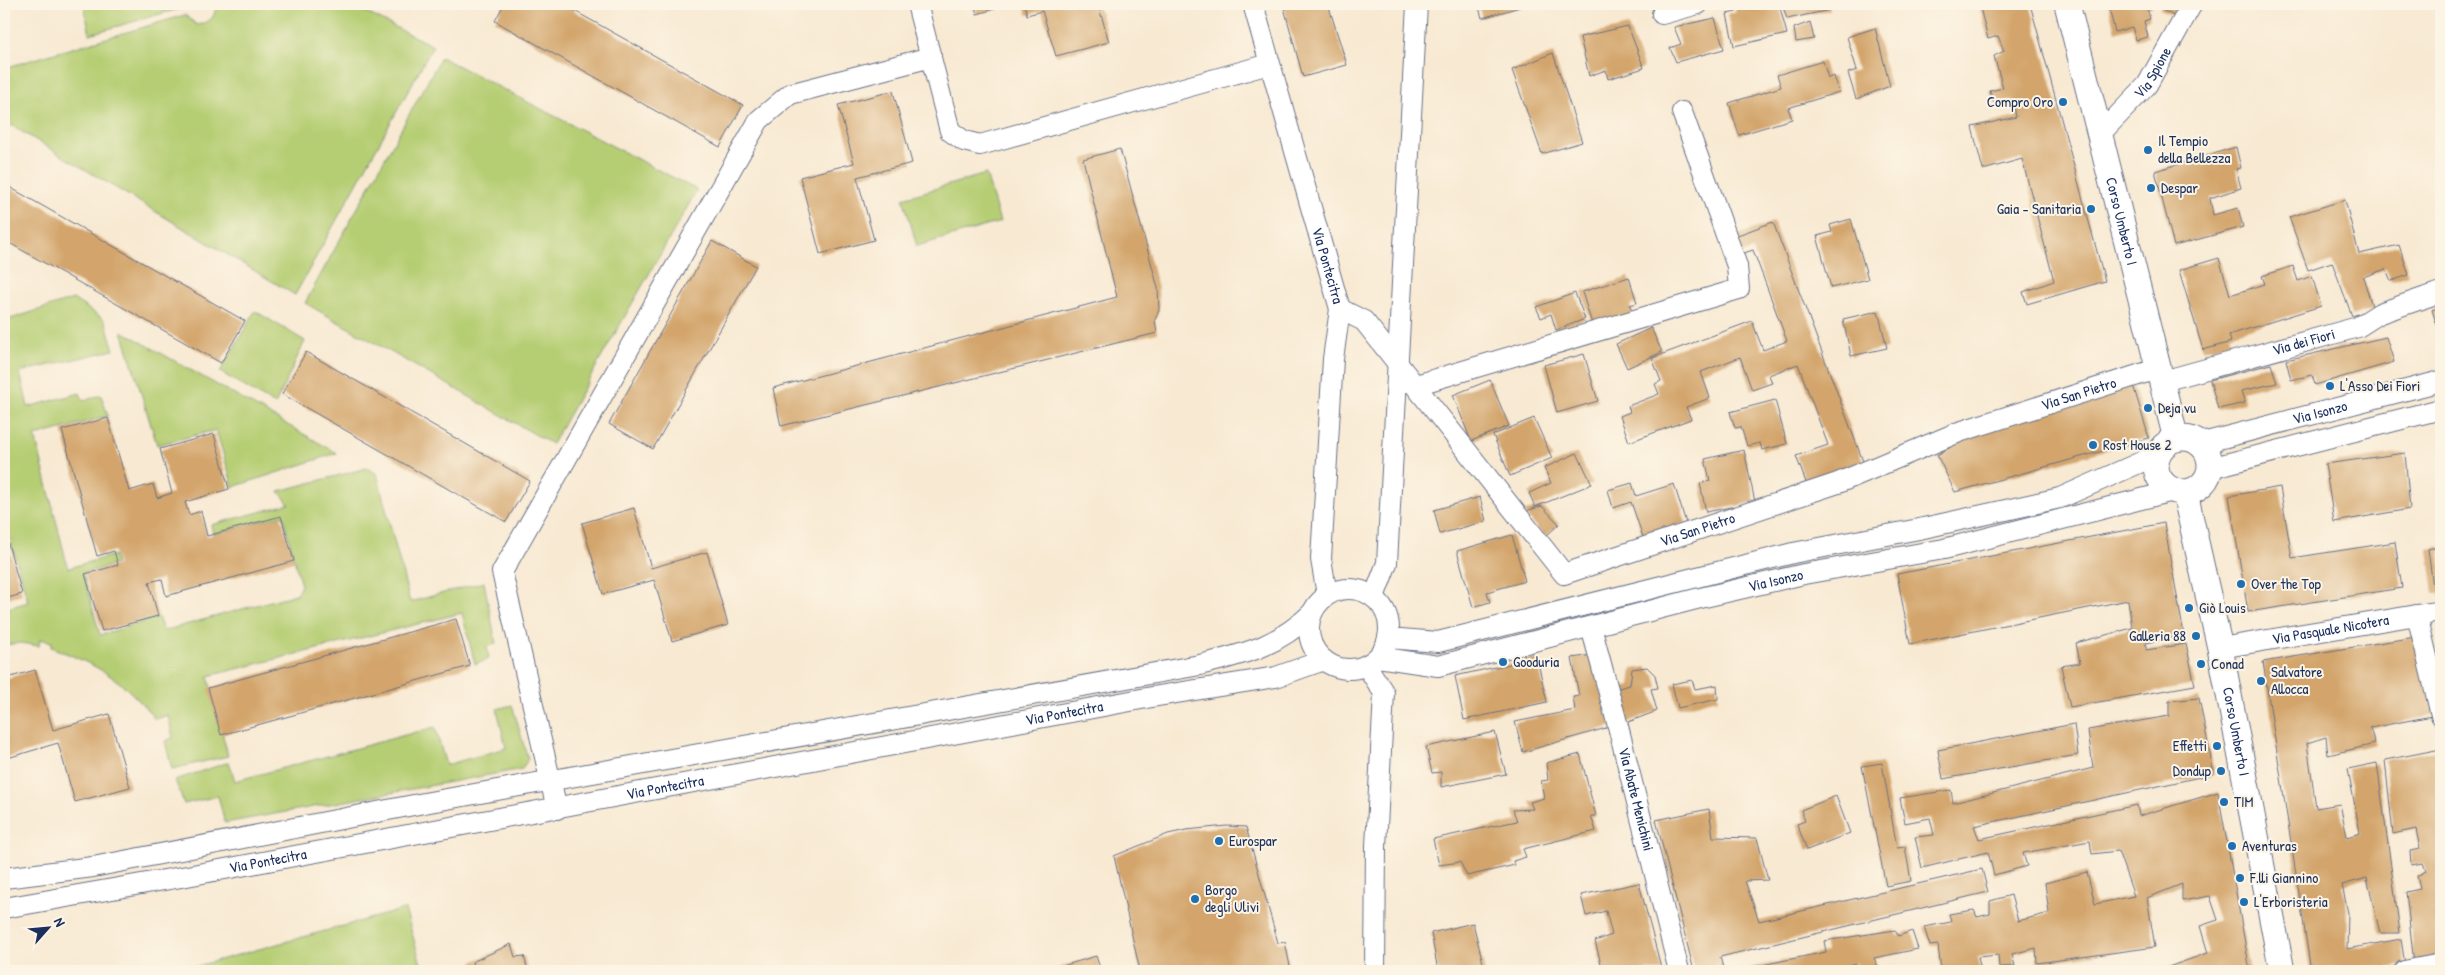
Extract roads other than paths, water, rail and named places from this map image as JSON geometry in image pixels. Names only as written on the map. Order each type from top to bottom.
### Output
[{"type":"street","points":[[917,4],[950,131],[964,141],[980,145],[1269,64]]},
{"type":"street","name":"Via Pontecitra","points":[[1253,4],[1340,309],[1333,359],[1321,559],[1327,595]]},
{"type":"street","points":[[1374,597],[1388,563],[1400,363],[1417,4]]},
{"type":"street","points":[[1662,14],[1698,4]]},
{"type":"street","name":"Corso Umberto I","points":[[2067,4],[2161,374],[2188,441]]},
{"type":"street","name":"Via Spione","points":[[2100,132],[2147,85],[2192,4]]},
{"type":"street","points":[[556,809],[502,572],[759,120],[790,94],[931,57]]},
{"type":"street","points":[[1416,385],[1739,289],[1737,266],[1682,112]]},
{"type":"street","name":"Via dei Fiori","points":[[2161,374],[2358,327],[2380,313],[2441,292]]},
{"type":"street","name":"Via San Pietro","points":[[1340,309],[1364,320],[1400,363],[1564,574],[1838,483],[1959,432],[2161,374]]},
{"type":"street","name":"Via Isonzo","points":[[2188,441],[2441,381]]},
{"type":"street","name":"Via Isonzo","points":[[2210,468],[2441,409]]},
{"type":"street","points":[[2188,441],[2206,451],[2210,468],[2204,482],[2193,491],[2179,492],[2160,480],[2156,472],[2157,455],[2168,442],[2188,441]]},
{"type":"street","name":"Via Isonzo","points":[[1388,638],[1438,642],[1792,553],[1919,529],[2060,498],[2157,455]]},
{"type":"street","name":"Corso Umberto I","points":[[2179,492],[2220,648],[2282,971]]},
{"type":"street","name":"Via Isonzo","points":[[1372,661],[1438,666],[1696,599],[1795,576],[1944,549],[2179,492]]},
{"type":"street","points":[[1340,589],[1359,589],[1374,597],[1387,615],[1389,628],[1388,638],[1372,661],[1349,669],[1336,667],[1324,660],[1313,647],[1310,637],[1312,613],[1320,601],[1327,595],[1340,589]]},
{"type":"street","name":"Via Pasquale Nicotera","points":[[2220,648],[2441,611]]},
{"type":"street","name":"Via Pontecitra","points":[[9,874],[93,867],[550,780],[1200,665],[1272,644],[1294,630],[1312,613]]},
{"type":"street","points":[[2417,616],[2441,715]]},
{"type":"street","name":"Via Abate Menichini","points":[[1591,627],[1619,730],[1679,971]]},
{"type":"street","name":"Via Pontecitra","points":[[4,908],[556,809],[1152,697],[1276,677],[1324,660]]},
{"type":"street","points":[[1372,661],[1384,694],[1376,846],[1375,971]]},
{"type":"street","points":[[2404,971],[2441,964]]},
{"type":"place","name":"Compro Oro","points":[[2063,102]]},
{"type":"place","name":"Il Tempio della Bellezza","points":[[2148,150]]},
{"type":"place","name":"Despar","points":[[2151,188]]},
{"type":"place","name":"Gaia - Sanitaria","points":[[2091,209]]},
{"type":"place","name":"L'Asso Dei Fiori","points":[[2330,386]]},
{"type":"place","name":"Deja vu","points":[[2148,408]]},
{"type":"place","name":"Rost House 2","points":[[2093,445]]},
{"type":"place","name":"Over the Top","points":[[2241,584]]},
{"type":"place","name":"Giò Louis","points":[[2189,608]]},
{"type":"place","name":"Galleria 88","points":[[2196,636]]},
{"type":"place","name":"Gooduria","points":[[1503,662]]},
{"type":"place","name":"Conad","points":[[2201,664]]},
{"type":"place","name":"Salvatore Allocca","points":[[2261,681]]},
{"type":"place","name":"Effetti","points":[[2217,746]]},
{"type":"place","name":"Dondup","points":[[2221,771]]},
{"type":"place","name":"TIM","points":[[2224,802]]},
{"type":"place","name":"Eurospar","points":[[1219,841]]},
{"type":"place","name":"Aventuras","points":[[2232,846]]},
{"type":"place","name":"F.lli Giannino","points":[[2240,878]]},
{"type":"place","name":"Borgo degli Ulivi","points":[[1195,899]]},
{"type":"place","name":"L'Erboristeria","points":[[2244,902]]}]
